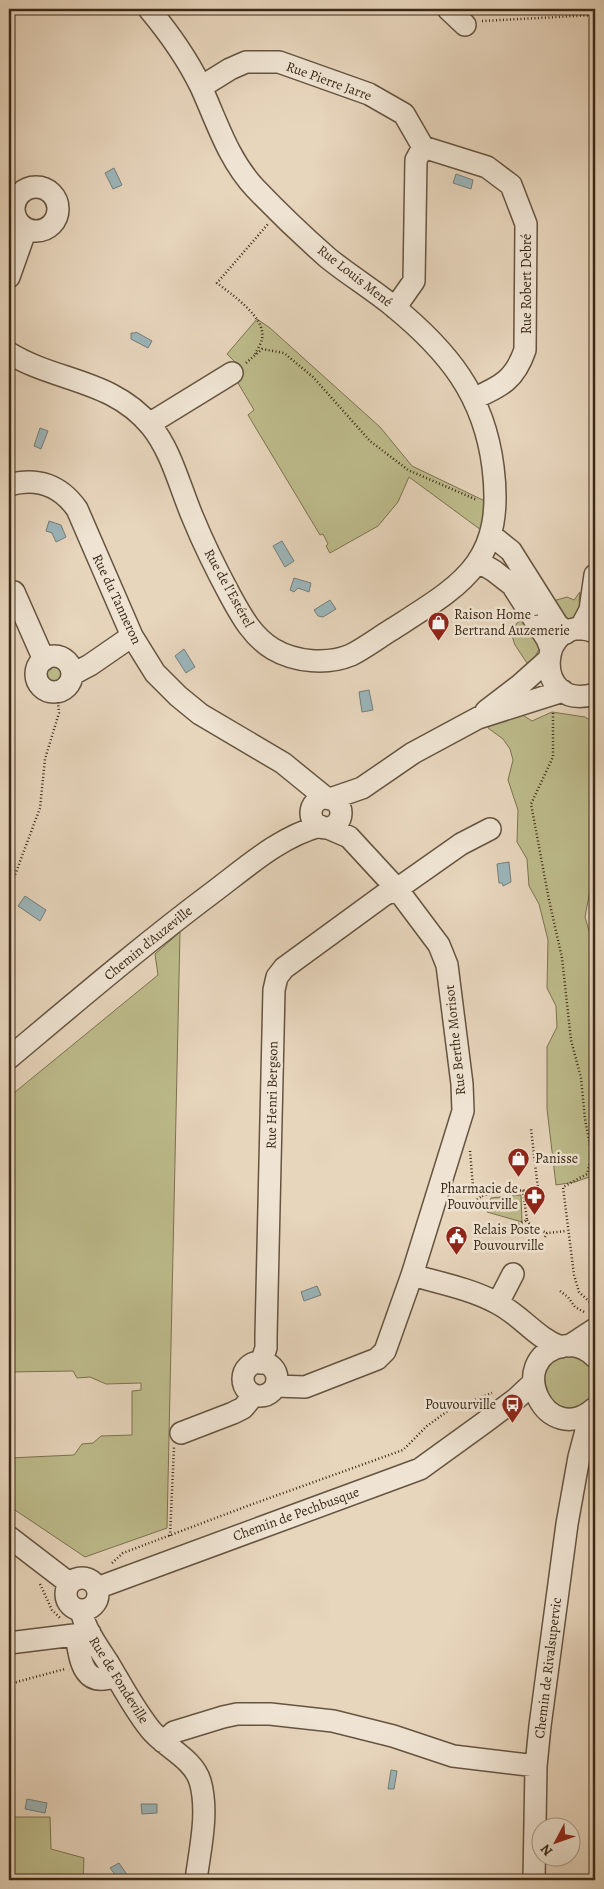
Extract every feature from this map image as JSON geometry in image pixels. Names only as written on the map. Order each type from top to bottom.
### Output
[{"type":"street","name":"Rue Louis Mené","points":[[149,9],[174,39],[201,88],[234,162],[254,186],[328,257],[395,308],[439,348],[459,372],[475,398],[492,456],[496,489],[491,535],[479,562]]},
{"type":"street","points":[[448,9],[465,25]]},
{"type":"street","name":"Rue Pierre Jarre","points":[[201,88],[230,69],[246,62],[279,62],[369,94],[404,114],[423,147]]},
{"type":"street","points":[[395,308],[414,281],[416,160],[423,147]]},
{"type":"street","name":"Rue Robert Debré","points":[[423,147],[487,166],[511,186],[526,224],[525,350],[520,366],[511,376],[496,388],[475,398]]},
{"type":"street","points":[[9,277],[26,230]]},
{"type":"street","name":"Rue de l'Estérel","points":[[9,353],[31,364],[101,388],[122,400],[149,424],[171,463],[198,529],[240,614],[260,640],[273,649],[289,656],[322,661],[339,659],[354,653],[427,607],[467,576],[479,562]]},
{"type":"street","points":[[149,424],[232,373]]},
{"type":"street","name":"Rue du Tanneron","points":[[9,485],[30,481],[46,483],[71,500],[77,509],[132,636],[155,673],[178,696],[200,714],[283,763],[302,781],[326,813]]},
{"type":"street","points":[[491,535],[511,551],[557,624],[581,631]]},
{"type":"street","points":[[479,562],[512,585],[547,639],[550,654],[549,671],[553,681],[563,691],[575,696],[592,698]]},
{"type":"street","name":"Chemin d'Auzeville","points":[[478,718],[550,654],[558,639],[581,631],[590,610],[595,576]]},
{"type":"street","points":[[14,592],[44,660]]},
{"type":"street","points":[[73,674],[90,665],[132,636]]},
{"type":"street","points":[[54,656],[62,657],[70,664],[73,674],[69,686],[57,692],[46,691],[38,681],[36,672],[38,666],[44,660],[54,656]]},
{"type":"street","name":"Chemin d'Auzeville","points":[[9,1058],[186,912],[258,858],[413,753],[478,718],[563,691]]},
{"type":"street","name":"Rue Berthe Morisot","points":[[326,813],[397,889],[439,945],[447,965],[462,1084],[463,1111],[412,1275]]},
{"type":"street","points":[[397,889],[461,844],[490,829]]},
{"type":"street","name":"Rue Henri Bergson","points":[[261,1362],[266,1348],[274,990],[277,977],[284,968],[384,895],[397,889]]},
{"type":"street","points":[[498,1304],[513,1274]]},
{"type":"street","points":[[276,1386],[305,1387],[377,1359],[385,1351],[412,1275],[479,1295],[498,1304],[551,1343],[585,1349],[595,1357]]},
{"type":"street","points":[[517,1318],[531,1342],[535,1393],[570,1436],[579,1457]]},
{"type":"street","name":"Chemin de Pechbusque","points":[[103,1585],[420,1469],[517,1398],[535,1375],[547,1354],[565,1346],[593,1323]]},
{"type":"street","points":[[261,1362],[266,1364],[274,1371],[277,1381],[276,1386],[269,1394],[264,1396],[254,1395],[249,1392],[244,1384],[244,1373],[251,1365],[261,1362]]},
{"type":"street","points":[[181,1433],[233,1414],[243,1408],[254,1395]]},
{"type":"street","name":"Chemin de Pechbusque","points":[[485,1422],[523,1410],[550,1412],[569,1418],[576,1418],[593,1410]]},
{"type":"street","name":"Chemin de Rivalsupervic","points":[[534,1880],[536,1766],[561,1571],[579,1457],[593,1410]]},
{"type":"street","points":[[9,1537],[70,1583],[77,1578],[87,1578],[103,1585],[94,1605],[81,1610]]},
{"type":"street","name":"Rue de Fondeville","points":[[70,1583],[66,1592],[68,1602],[71,1606],[81,1610],[83,1634],[115,1676],[150,1729],[184,1759],[200,1780],[203,1800],[203,1824],[196,1880]]},
{"type":"street","points":[[9,1643],[83,1634],[81,1664],[91,1676],[105,1680],[115,1676]]},
{"type":"street","points":[[163,1742],[174,1732],[222,1717],[237,1714],[270,1714],[333,1721],[393,1736],[453,1756],[536,1766]]},
{"type":"path","points":[[465,25],[488,19],[595,15]]},
{"type":"path","points":[[253,357],[262,339],[260,324],[246,307],[217,282],[279,211]]},
{"type":"path","points":[[232,373],[243,367],[262,349],[284,353],[313,377],[370,441],[408,470],[494,507]]},
{"type":"path","points":[[563,691],[553,700],[553,758],[531,804],[562,958],[571,1040],[581,1078],[585,1119],[592,1156],[587,1174],[563,1187],[568,1231],[574,1275],[579,1292],[595,1307]]},
{"type":"path","points":[[9,891],[40,808],[45,759],[59,714],[57,692]]},
{"type":"path","points":[[437,1198],[467,1207],[482,1196],[491,1193],[538,1189],[531,1129]]},
{"type":"path","points":[[469,1144],[473,1187],[482,1196]]},
{"type":"path","points":[[523,1190],[527,1220],[531,1226],[547,1232],[568,1231]]},
{"type":"path","points":[[512,1227],[527,1220]]},
{"type":"path","points":[[545,1237],[547,1232]]},
{"type":"path","points":[[560,1291],[568,1297],[575,1307],[588,1313],[593,1323]]},
{"type":"path","points":[[103,1585],[106,1569],[118,1556],[250,1505],[403,1450],[427,1426],[449,1410],[497,1391]]},
{"type":"path","points":[[170,1536],[174,1445],[181,1433]]},
{"type":"path","points":[[38,1580],[52,1610],[83,1634]]},
{"type":"path","points":[[9,1684],[81,1664]]},
{"type":"shaded area","points":[[257,319],[270,328],[380,427],[412,466],[487,502],[481,530],[409,477],[398,502],[378,526],[330,553],[323,534],[320,535],[248,415],[254,410],[235,378],[237,364],[227,354]]},
{"type":"shaded area","points":[[580,592],[579,602],[584,603],[578,615],[573,619],[560,619],[553,601],[567,597],[574,600]]},
{"type":"shaded area","points":[[528,616],[537,635],[539,647],[534,658],[527,663],[515,645],[511,633],[517,623]]},
{"type":"shaded area","points":[[55,662],[60,663],[66,669],[66,679],[60,685],[55,686],[50,685],[44,679],[43,674],[44,669],[50,663]]},
{"type":"shaded area","points":[[518,712],[532,721],[552,712],[585,717],[595,723],[595,863],[585,917],[595,951],[595,1175],[575,1182],[556,1185],[547,1109],[547,1047],[557,1027],[556,1006],[547,988],[548,940],[539,904],[529,886],[527,859],[517,842],[518,810],[508,780],[513,760],[510,749],[503,739],[488,728],[492,720]]},
{"type":"shaded area","points":[[180,932],[167,1528],[85,1557],[9,1506],[9,1458],[74,1455],[82,1444],[93,1443],[101,1436],[132,1435],[132,1391],[141,1390],[141,1383],[106,1384],[90,1377],[77,1378],[73,1371],[9,1372],[9,1097],[158,975],[155,954]]},
{"type":"shaded area","points":[[521,1195],[522,1222],[487,1212],[491,1198]]},
{"type":"shaded area","points":[[570,1356],[584,1360],[592,1368],[596,1382],[592,1396],[584,1404],[570,1408],[556,1404],[548,1396],[544,1382],[548,1368],[556,1360]]},
{"type":"shaded area","points":[[9,1817],[50,1817],[51,1849],[84,1858],[83,1880],[9,1880]]},
{"type":"water","points":[[114,168],[122,185],[113,189],[105,173]]},
{"type":"water","points":[[456,174],[473,180],[471,189],[453,183]]},
{"type":"water","points":[[136,332],[152,341],[148,348],[131,339],[131,333]]},
{"type":"water","points":[[40,428],[48,431],[41,449],[34,446]]},
{"type":"water","points":[[49,521],[61,525],[66,537],[56,542],[52,533],[46,531]]},
{"type":"water","points":[[282,541],[294,561],[285,567],[273,546]]},
{"type":"water","points":[[294,578],[311,583],[309,592],[298,588],[294,592],[290,590]]},
{"type":"water","points":[[330,600],[336,609],[323,617],[318,616],[314,610]]},
{"type":"water","points":[[184,649],[195,667],[186,673],[175,656]]},
{"type":"water","points":[[369,690],[373,710],[362,712],[359,692]]},
{"type":"water","points":[[509,862],[511,882],[503,886],[502,883],[499,883],[497,864]]},
{"type":"water","points":[[25,896],[46,910],[40,921],[18,906]]},
{"type":"water","points":[[317,1286],[321,1295],[304,1301],[301,1292]]},
{"type":"water","points":[[391,1770],[397,1771],[394,1789],[388,1789]]},
{"type":"water","points":[[27,1799],[47,1803],[45,1813],[25,1809]]},
{"type":"water","points":[[141,1804],[157,1804],[157,1813],[142,1814]]},
{"type":"water","points":[[119,1863],[130,1879],[119,1880],[110,1868]]},
{"type":"place","name":"Raison Home - Bertrand Auzemerie","points":[[438,641]]},
{"type":"place","name":"Panisse","points":[[519,1177]]},
{"type":"place","name":"Pharmacie de Pouvourville","points":[[534,1215]]},
{"type":"place","name":"Relais Poste Pouvourville","points":[[457,1256]]},
{"type":"place","name":"Pouvourville","points":[[512,1423]]}]
